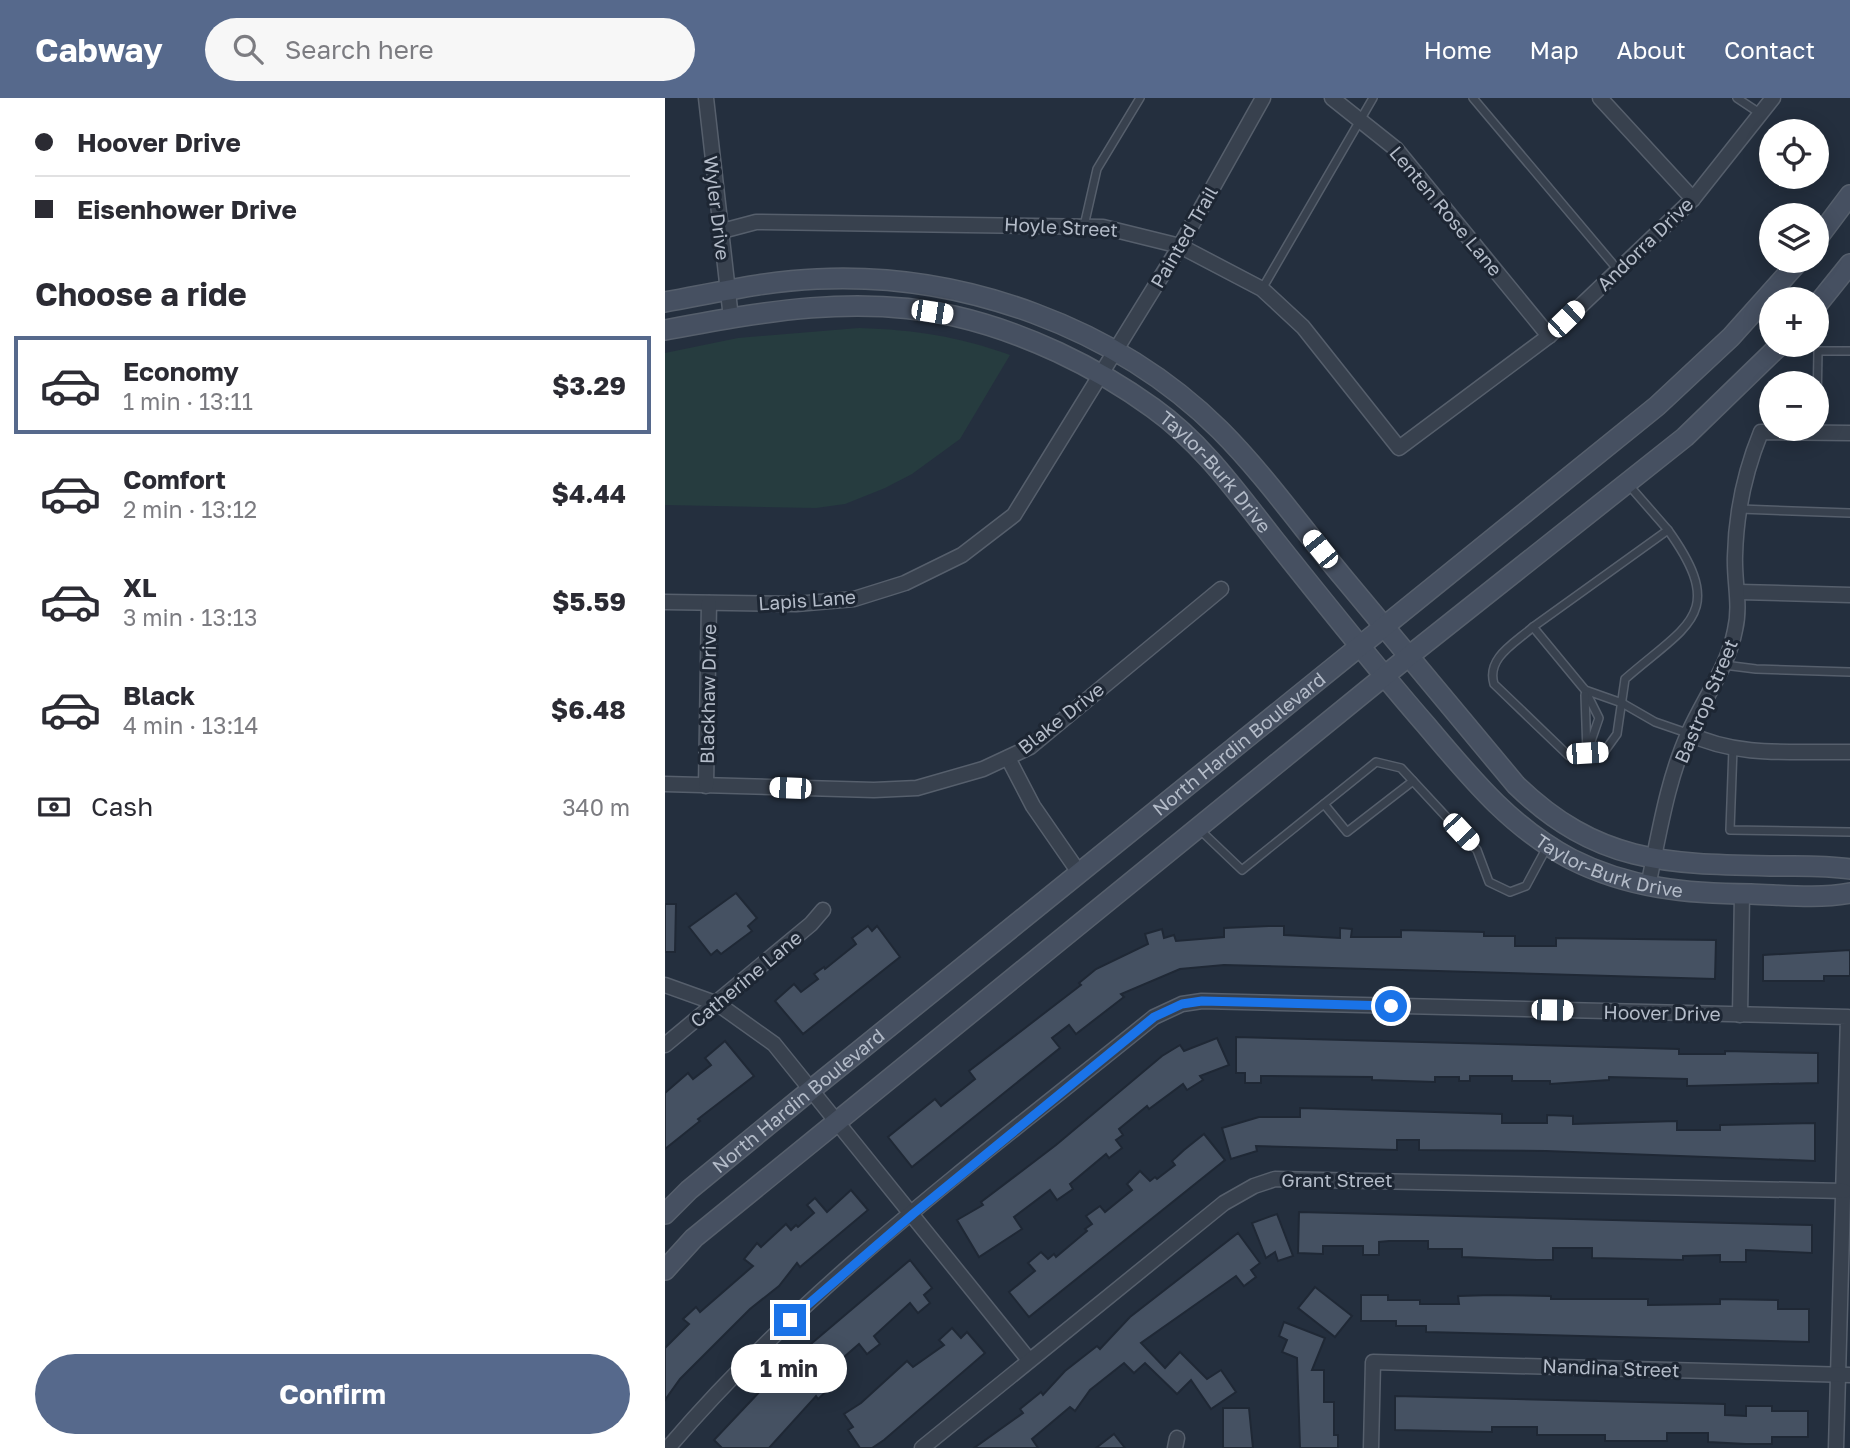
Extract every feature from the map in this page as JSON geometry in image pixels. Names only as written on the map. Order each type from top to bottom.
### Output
[{"type":"main road","points":[[1829,223],[1850,195]]},
{"type":"main road","points":[[1829,290],[1850,264]]},
{"type":"main road","name":"North Hardin Boulevard","points":[[665,1214],[689,1190],[812,1089],[1657,406],[1731,337],[1788,273]]},
{"type":"main road","name":"Taylor-Burk Drive","points":[[665,302],[818,279],[925,285],[988,298],[1040,316],[1116,352],[1176,392],[1219,429],[1516,785],[1540,808],[1613,850],[1679,864],[1850,869]]},
{"type":"main road","name":"Taylor-Burk Drive","points":[[665,330],[823,305],[912,309],[988,325],[1058,353],[1101,375],[1154,409],[1215,464],[1384,677],[1498,808],[1548,846],[1621,879],[1690,893],[1850,893]]},
{"type":"main road","name":"North Hardin Boulevard","points":[[665,1270],[694,1238],[1409,656],[1700,423],[1768,357]]},
{"type":"street","name":"Wyler Drive","points":[[706,98],[711,166],[722,232],[730,318]]},
{"type":"street","name":"Painted Trail","points":[[1101,375],[1180,246],[1263,98]]},
{"type":"street","name":"Lenten Rose Lane","points":[[1332,98],[1396,149],[1549,336]]},
{"type":"street","points":[[1599,98],[1693,199]]},
{"type":"street","name":"Andorra Drive","points":[[1399,449],[1549,336],[1693,199],[1773,98]]},
{"type":"street","name":"Hoyle Street","points":[[722,232],[756,222],[1084,226],[1129,231],[1180,246],[1262,289],[1303,327],[1399,449]]},
{"type":"street","name":"Lapis Lane","points":[[665,602],[796,604],[853,599],[905,583],[962,555],[1014,515],[1101,375]]},
{"type":"street","points":[[1829,432],[1850,433]]},
{"type":"street","name":"Bastrop Street","points":[[1648,886],[1663,813],[1688,733],[1724,665],[1735,631],[1739,593],[1735,558],[1740,509],[1747,467],[1759,439]]},
{"type":"street","name":"Blake Drive","points":[[665,785],[874,790],[917,788],[955,779],[1030,747],[1221,589]]},
{"type":"street","points":[[1739,593],[1850,595]]},
{"type":"street","name":"Blackhaw Drive","points":[[706,786],[709,603]]},
{"type":"street","points":[[1688,733],[1710,744],[1733,748],[1850,752]]},
{"type":"street","points":[[1008,758],[1033,806],[1080,874]]},
{"type":"street","points":[[1740,1015],[1742,894]]},
{"type":"street","name":"Catherine Lane","points":[[665,1045],[718,1004],[811,924],[823,910]]},
{"type":"street","points":[[665,985],[718,1004],[774,1044],[1029,1360]]},
{"type":"street","name":"Hoover Drive","points":[[913,1214],[1154,1017],[1182,1004],[1202,1001],[1848,1017],[1844,1191]]},
{"type":"street","name":"Grant Street","points":[[922,1448],[1224,1203],[1254,1186],[1275,1179],[1844,1191]]},
{"type":"street","points":[[1836,1448],[1844,1374],[1844,1191]]},
{"type":"street","points":[[668,1448],[769,1338],[913,1214]]},
{"type":"street","name":"Nandina Street","points":[[1371,1448],[1373,1362],[1844,1374]]},
{"type":"lane","points":[[1084,226],[1097,169],[1140,98]]},
{"type":"lane","points":[[1262,289],[1373,98]]},
{"type":"lane","points":[[1473,98],[1618,270]]},
{"type":"lane","points":[[1737,98],[1761,114]]},
{"type":"lane","points":[[1818,371],[1818,351],[1850,351]]},
{"type":"lane","points":[[1627,483],[1668,530],[1681,548],[1698,589],[1699,604],[1692,621],[1625,679],[1617,734],[1604,752],[1569,756],[1494,684],[1490,672],[1495,660],[1533,628],[1668,530]]},
{"type":"lane","points":[[1740,509],[1850,513]]},
{"type":"lane","points":[[1533,628],[1585,690],[1599,718],[1587,753]]},
{"type":"lane","points":[[1724,665],[1756,669],[1850,672]]},
{"type":"lane","points":[[1585,690],[1622,703],[1655,722],[1688,733]]},
{"type":"lane","points":[[1733,748],[1730,830],[1850,832]]},
{"type":"lane","points":[[1199,829],[1242,870],[1376,762],[1401,768],[1476,850],[1489,882],[1510,892],[1526,886],[1548,846]]},
{"type":"lane","points":[[1324,804],[1347,832],[1413,781]]},
{"type":"green space","points":[[859,328],[936,335],[1010,355],[960,439],[912,474],[885,488],[845,504],[816,508],[665,505],[665,353],[738,338]]},
{"type":"building","points":[[736,893],[757,918],[748,926],[752,931],[721,954],[717,950],[711,955],[689,927]]},
{"type":"building","points":[[665,904],[676,904],[675,952],[665,952]]},
{"type":"building","points":[[868,926],[872,931],[877,926],[900,957],[803,1034],[775,1001],[794,984],[801,992],[818,979],[814,974],[824,967],[825,969],[856,944],[852,938]]},
{"type":"building","points":[[1284,926],[1284,935],[1340,938],[1340,928],[1352,929],[1351,937],[1401,937],[1401,930],[1484,932],[1484,936],[1515,936],[1515,946],[1556,946],[1556,938],[1716,940],[1715,979],[1224,965],[1180,969],[1121,994],[1124,997],[1076,1034],[1069,1025],[1052,1038],[1060,1048],[912,1167],[888,1137],[935,1099],[941,1106],[975,1079],[969,1071],[1081,985],[1079,983],[1096,969],[1148,944],[1145,934],[1162,929],[1164,938],[1174,935],[1176,941],[1224,937],[1224,928]]},
{"type":"building","points":[[1850,950],[1850,976],[1824,976],[1824,981],[1763,981],[1763,955]]},
{"type":"building","points":[[1236,1037],[1679,1049],[1679,1054],[1725,1054],[1725,1051],[1818,1053],[1818,1083],[1687,1086],[1687,1079],[1609,1077],[1609,1080],[1550,1084],[1550,1081],[1512,1081],[1512,1076],[1470,1076],[1470,1081],[1459,1081],[1459,1077],[1435,1077],[1435,1082],[1372,1080],[1372,1077],[1261,1076],[1261,1083],[1245,1083],[1245,1073],[1236,1073]]},
{"type":"building","points":[[1217,1038],[1229,1065],[1200,1076],[1203,1080],[1187,1090],[1183,1084],[1149,1109],[1147,1106],[1119,1129],[1123,1135],[1116,1140],[1122,1148],[1109,1158],[1106,1154],[1070,1184],[1073,1189],[1057,1200],[1050,1190],[1014,1217],[1022,1229],[979,1257],[957,1220],[983,1205],[981,1202],[1056,1145],[1162,1056],[1180,1045],[1184,1051]]},
{"type":"building","points":[[725,1041],[754,1076],[698,1119],[700,1121],[665,1149],[665,1093],[688,1073],[693,1079],[711,1065],[705,1058]]},
{"type":"building","points":[[1300,1108],[1502,1114],[1502,1123],[1547,1123],[1547,1115],[1573,1116],[1573,1124],[1677,1121],[1677,1130],[1720,1130],[1720,1125],[1815,1123],[1815,1161],[1546,1151],[1419,1150],[1419,1140],[1397,1140],[1397,1150],[1256,1146],[1257,1151],[1231,1159],[1222,1128],[1259,1117],[1300,1117]]},
{"type":"building","points":[[1204,1134],[1225,1160],[1029,1317],[1009,1292],[1035,1271],[1028,1263],[1041,1252],[1048,1259],[1054,1254],[1056,1257],[1087,1231],[1085,1229],[1092,1224],[1086,1216],[1100,1206],[1105,1212],[1132,1190],[1127,1184],[1140,1171],[1150,1181],[1155,1177],[1157,1179],[1175,1165],[1172,1161]]},
{"type":"building","points":[[851,1190],[868,1210],[800,1267],[797,1263],[779,1286],[750,1309],[680,1379],[665,1400],[665,1348],[689,1324],[683,1319],[696,1307],[700,1312],[753,1266],[744,1259],[757,1243],[761,1247],[786,1224],[791,1230],[814,1213],[807,1205],[815,1198],[827,1212]]},
{"type":"building","points":[[1299,1212],[1812,1225],[1812,1253],[1746,1250],[1746,1262],[1720,1262],[1720,1255],[1683,1256],[1683,1260],[1592,1258],[1592,1248],[1553,1248],[1553,1260],[1537,1260],[1462,1257],[1462,1249],[1428,1249],[1428,1241],[1389,1241],[1379,1242],[1379,1255],[1363,1255],[1363,1246],[1323,1246],[1323,1254],[1298,1253]]},
{"type":"building","points":[[1277,1214],[1293,1256],[1278,1261],[1275,1252],[1266,1258],[1252,1223]]},
{"type":"building","points":[[1238,1233],[1260,1263],[1251,1270],[1256,1277],[1244,1286],[1236,1276],[1141,1343],[1165,1368],[1180,1352],[1207,1379],[1221,1370],[1236,1392],[1211,1409],[1191,1380],[1177,1394],[1145,1363],[1134,1373],[1124,1363],[1090,1390],[1075,1411],[1070,1407],[1032,1439],[1038,1448],[974,1448],[1023,1413],[1020,1409],[1041,1392],[1043,1395],[1065,1371],[1097,1346],[1100,1349],[1130,1317]]},
{"type":"building","points":[[910,1260],[932,1288],[924,1295],[930,1303],[918,1313],[910,1303],[874,1336],[880,1344],[867,1354],[859,1344],[828,1371],[831,1373],[824,1380],[831,1387],[818,1399],[816,1396],[769,1448],[722,1448],[714,1440],[779,1371]]},
{"type":"building","points":[[1315,1287],[1352,1316],[1335,1337],[1298,1308]]},
{"type":"building","points":[[1361,1295],[1388,1295],[1388,1300],[1420,1300],[1420,1304],[1459,1304],[1458,1296],[1492,1295],[1551,1296],[1551,1299],[1648,1299],[1648,1305],[1720,1304],[1720,1299],[1778,1300],[1778,1309],[1809,1309],[1809,1342],[1426,1332],[1426,1326],[1396,1326],[1396,1321],[1361,1321]]},
{"type":"building","points":[[1284,1322],[1325,1338],[1312,1370],[1324,1370],[1324,1402],[1334,1402],[1334,1435],[1338,1435],[1338,1448],[1300,1448],[1297,1358],[1282,1352],[1287,1340],[1279,1336]]},
{"type":"building","points":[[952,1328],[961,1338],[967,1332],[985,1353],[884,1440],[872,1448],[860,1448],[848,1430],[853,1427],[844,1414],[861,1403],[907,1361],[913,1367],[944,1345],[939,1340]]},
{"type":"building","points":[[1395,1396],[1725,1404],[1725,1415],[1746,1416],[1746,1406],[1772,1406],[1772,1411],[1808,1411],[1808,1437],[1772,1437],[1772,1444],[1746,1444],[1708,1442],[1708,1433],[1667,1433],[1667,1441],[1605,1441],[1605,1435],[1537,1435],[1537,1427],[1492,1427],[1492,1432],[1395,1430]]},
{"type":"building","points":[[1223,1408],[1249,1408],[1253,1448],[1223,1448]]},
{"type":"building","points":[[1114,1434],[1125,1448],[1096,1448]]},
{"type":"route","points":[[790,1320],[913,1214],[1154,1017],[1182,1004],[1202,1001],[1391,1006]]}]
